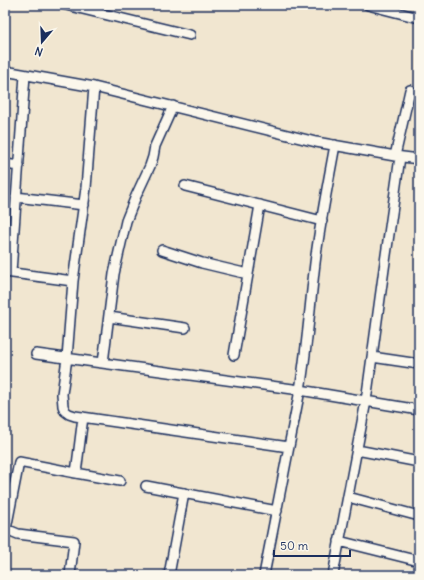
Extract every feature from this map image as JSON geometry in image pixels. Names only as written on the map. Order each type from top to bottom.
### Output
[{"type":"street","points":[[66,5],[190,34]]},
{"type":"street","points":[[368,5],[419,18]]},
{"type":"street","points":[[5,71],[94,87],[335,145],[419,159]]},
{"type":"street","points":[[25,75],[19,166],[8,272],[73,281]]},
{"type":"street","points":[[94,87],[84,205],[73,281],[67,358],[62,394],[64,411],[69,414],[83,417],[289,447]]},
{"type":"street","points":[[333,575],[366,401],[397,156],[410,90]]},
{"type":"street","points":[[103,363],[114,274],[126,221],[150,166],[155,146],[173,106]]},
{"type":"street","points":[[264,575],[300,390],[316,262],[335,145]]},
{"type":"street","points":[[5,164],[19,166]]},
{"type":"street","points":[[185,186],[322,221]]},
{"type":"street","points":[[16,197],[84,205]]},
{"type":"street","points":[[234,355],[260,205]]},
{"type":"street","points":[[162,250],[202,263],[248,274]]},
{"type":"street","points":[[109,317],[185,328]]},
{"type":"street","points":[[36,354],[300,390],[419,410]]},
{"type":"street","points":[[372,356],[419,364]]},
{"type":"street","points":[[76,473],[83,417]]},
{"type":"street","points":[[357,450],[419,462]]},
{"type":"street","points":[[70,575],[74,541],[18,534],[6,529],[20,462],[120,482]]},
{"type":"street","points":[[146,486],[277,512]]},
{"type":"street","points":[[169,575],[184,493]]},
{"type":"street","points":[[348,497],[419,516]]},
{"type":"street","points":[[340,541],[419,561]]}]
